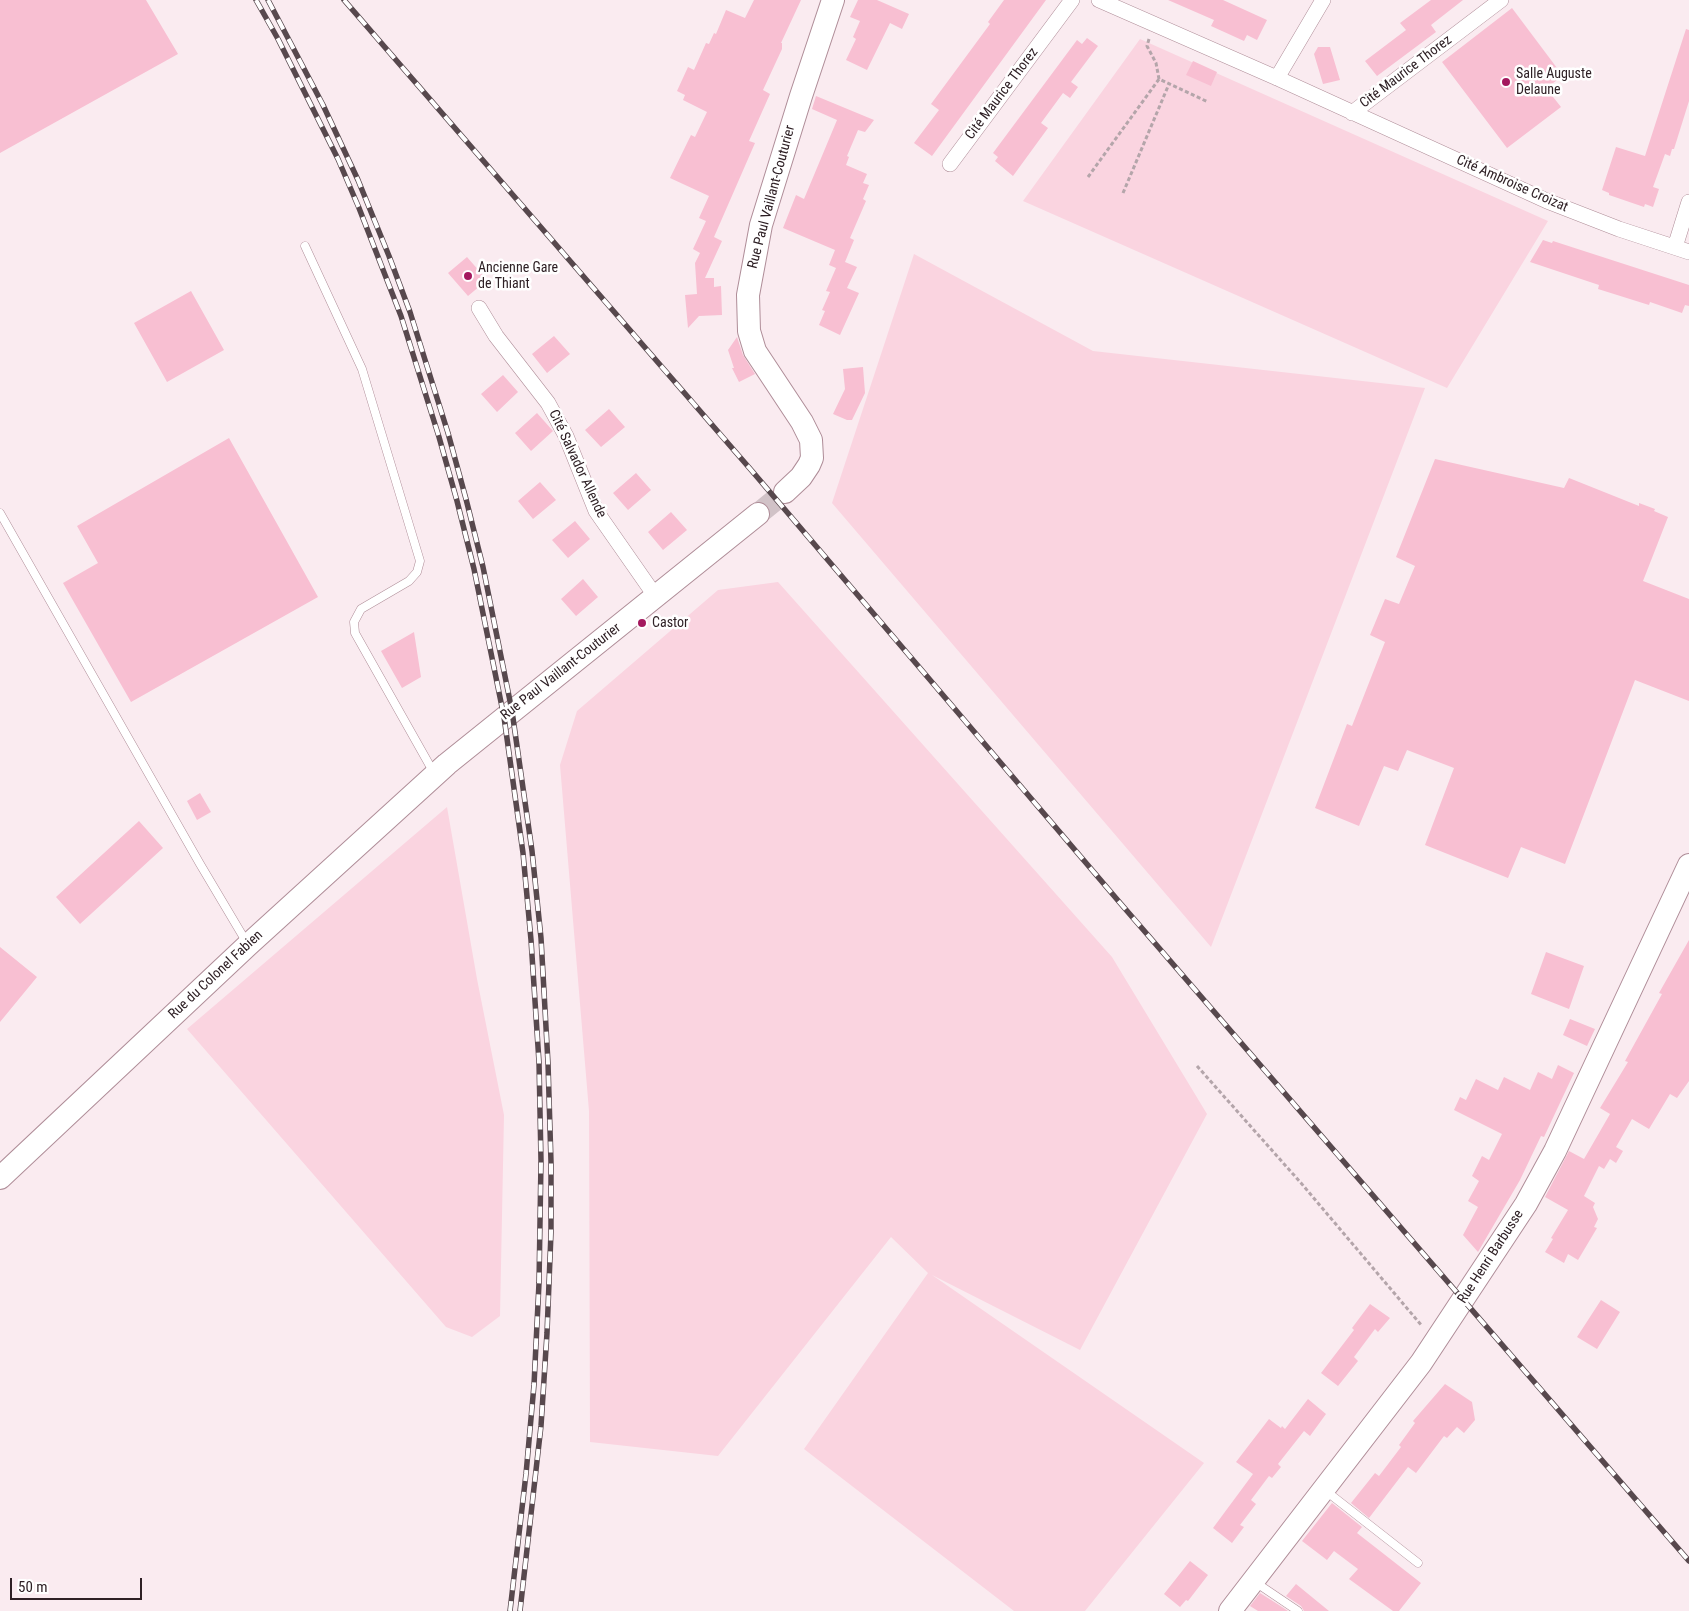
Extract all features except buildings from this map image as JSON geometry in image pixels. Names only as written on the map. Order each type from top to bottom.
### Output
[{"type":"street","name":"Rue Paul Vaillant-Couturier","points":[[785,492],[801,477],[809,465],[812,458],[811,440],[802,422],[755,351],[749,331],[748,295],[761,225],[833,0]]},
{"type":"street","name":"Cité Maurice Thorez","points":[[950,164],[1072,0]]},
{"type":"street","name":"Cité Maurice Thorez","points":[[1099,0],[1352,113],[1500,0]]},
{"type":"street","points":[[1277,78],[1323,0]]},
{"type":"street","name":"Cité Ambroise Croizat","points":[[1352,113],[1562,207],[1626,232],[1682,250],[1689,202]]},
{"type":"street","name":"Cité Salvador Allende","points":[[479,308],[496,336],[548,404],[566,436],[596,511],[656,597]]},
{"type":"street","name":"Rue Paul Vaillant-Couturier","points":[[436,775],[504,717],[758,514]]},
{"type":"street","name":"Rue du Colonel Fabien","points":[[0,1178],[248,945],[436,775]]},
{"type":"street","name":"Rue Henri Barbusse","points":[[1230,1611],[1410,1378],[1436,1342],[1506,1234],[1541,1176],[1689,865]]},
{"type":"lane","points":[[306,246],[362,368],[420,561],[417,572],[409,581],[360,609],[354,622],[355,633],[436,775]]},
{"type":"lane","points":[[0,513],[248,945]]},
{"type":"lane","points":[[1324,1490],[1418,1563]]},
{"type":"lane","points":[[1254,1581],[1298,1611]]},
{"type":"path","points":[[1088,177],[1159,79],[1156,63],[1147,46],[1154,24]]},
{"type":"path","points":[[1159,79],[1208,102]]},
{"type":"path","points":[[1123,193],[1169,84]]},
{"type":"path","points":[[1197,1066],[1301,1183],[1436,1342]]},
{"type":"shaded area","points":[[1140,39],[1548,221],[1447,388],[1023,201]]},
{"type":"shaded area","points":[[914,254],[1093,351],[1425,388],[1211,947],[832,503]]},
{"type":"shaded area","points":[[778,582],[1112,957],[1207,1114],[1080,1350],[932,1275],[1204,1463],[1085,1611],[1014,1611],[804,1449],[928,1273],[891,1237],[718,1456],[590,1442],[589,1111],[560,765],[577,711],[718,590]]},
{"type":"shaded area","points":[[447,807],[477,979],[504,1115],[500,1316],[472,1337],[446,1327],[187,1029]]},
{"type":"tunnel","points":[[758,514],[785,492]]},
{"type":"railway","points":[[256,0],[278,39],[338,159],[401,316],[457,501],[474,569],[504,717],[523,853],[531,940],[539,1062],[541,1161],[539,1283],[534,1385],[510,1611]]},
{"type":"railway","points":[[268,0],[323,105],[358,180],[410,312],[448,433],[466,499],[483,567],[512,711],[532,851],[541,938],[551,1162],[551,1233],[541,1426],[520,1611]]},
{"type":"railway","points":[[344,0],[752,471],[1121,904],[1689,1561]]},
{"type":"place","name":"Salle Auguste Delaune","points":[[1506,82]]},
{"type":"place","name":"Ancienne Gare de Thiant","points":[[468,276]]},
{"type":"place","name":"Castor","points":[[642,623]]}]
